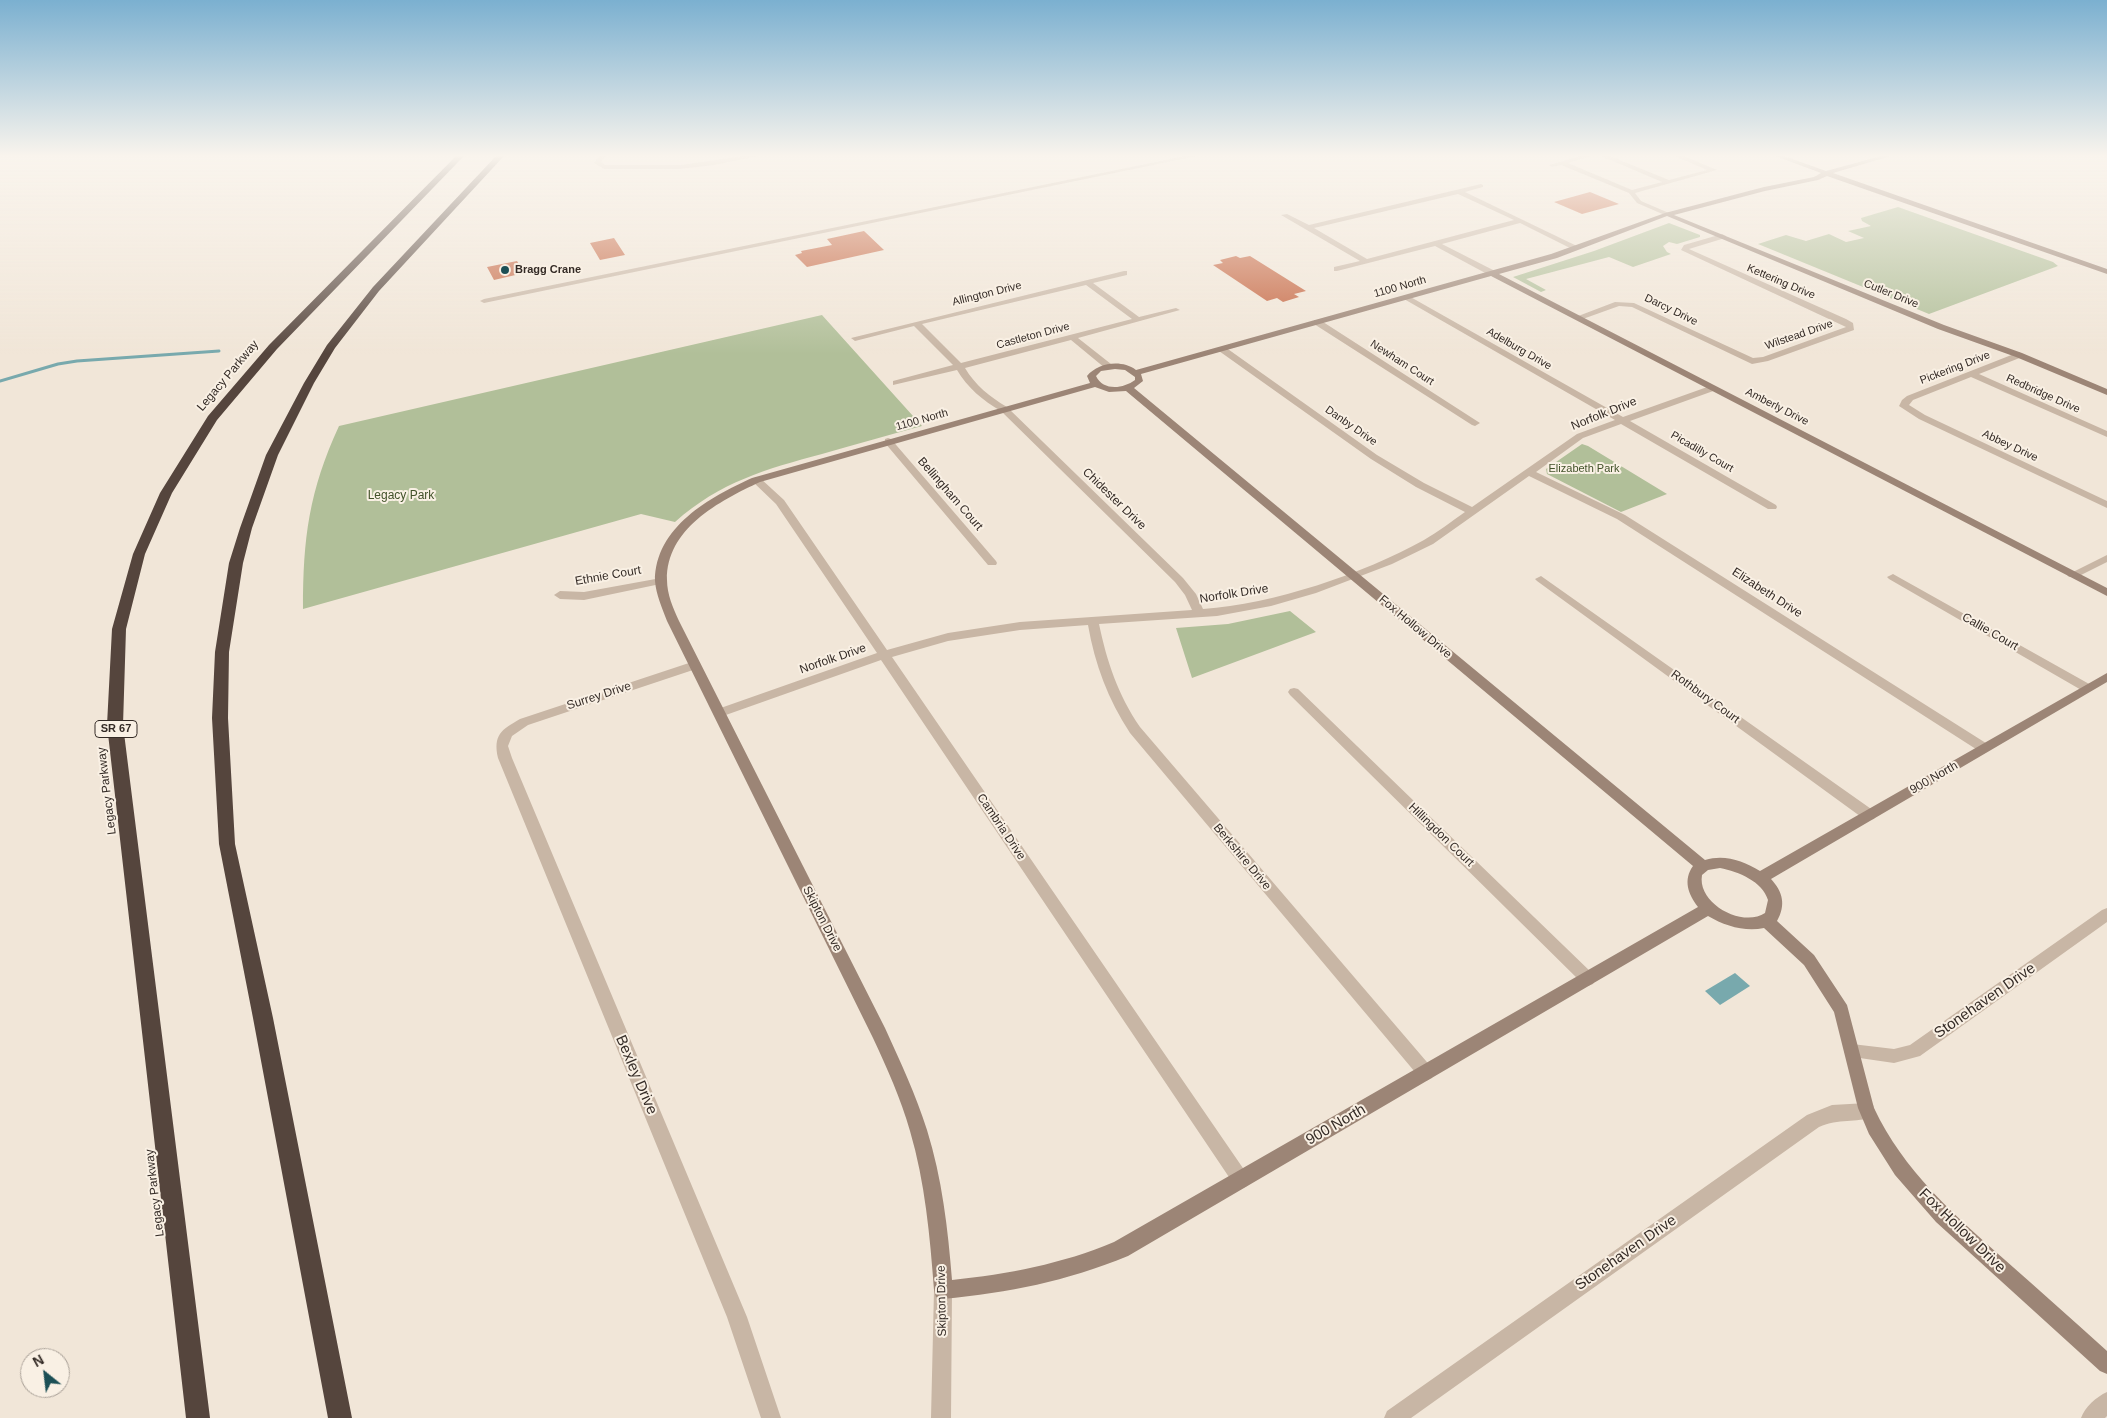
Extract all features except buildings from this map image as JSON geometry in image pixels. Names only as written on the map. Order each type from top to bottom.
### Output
[{"type":"highway","name":"Legacy Parkway","points":[[198,1418],[115,725],[120,629],[139,554],[166,493],[212,418],[280,340],[395,222]]},
{"type":"highway","points":[[340,1418],[261,1008],[227,844],[220,718],[222,652],[236,563],[246,528],[272,455],[309,382],[331,347],[376,289],[438,222]]},
{"type":"street","points":[[484,302],[872,222]]},
{"type":"street","points":[[1297,222],[1366,261]]},
{"type":"street","points":[[1307,228],[1331,222]]},
{"type":"street","points":[[1337,269],[1515,222]]},
{"type":"street","points":[[1522,222],[1577,248]]},
{"type":"street","name":"1100 North","points":[[1137,372],[1577,248],[1645,222]]},
{"type":"street","name":"Cutler Drive","points":[[1687,222],[1941,327],[2019,355],[2107,392]]},
{"type":"street","points":[[1966,222],[2107,272]]},
{"type":"street","name":"Kettering Drive","points":[[1722,236],[1686,247],[1685,250],[1852,326]]},
{"type":"street","name":"Amberly Drive","points":[[1435,243],[2107,593]]},
{"type":"street","name":"Allington Drive","points":[[854,338],[1124,272]]},
{"type":"street","points":[[1087,282],[1138,320]]},
{"type":"street","name":"Adelburg Drive","points":[[1407,297],[1620,420]]},
{"type":"street","name":"Darcy Drive","points":[[1577,318],[1618,304],[1634,305],[1752,361]]},
{"type":"street","name":"Castleton Drive","points":[[896,383],[1176,310]]},
{"type":"street","name":"Newham Court","points":[[1317,322],[1475,422]]},
{"type":"street","name":"Chidester Drive","points":[[916,323],[960,367],[967,379],[990,401],[1004,409],[1179,580],[1190,594],[1199,613]]},
{"type":"street","name":"Wilstead Drive","points":[[1752,361],[1766,359],[1847,330],[1852,326]]},
{"type":"street","points":[[1068,338],[1108,366]]},
{"type":"street","points":[[1068,338],[1098,369]]},
{"type":"street","name":"Danby Drive","points":[[1222,349],[1374,457],[1473,512]]},
{"type":"street","name":"Pickering Drive","points":[[1904,406],[1904,402],[1910,398],[2019,355]]},
{"type":"street","points":[[1108,366],[1122,366],[1137,372],[1139,376],[1138,382],[1128,388],[1110,389],[1095,384],[1092,376],[1098,369],[1108,366]]},
{"type":"street","name":"Redbridge Drive","points":[[1971,374],[2107,434]]},
{"type":"street","name":"1100 North","points":[[756,480],[888,441],[1095,384]]},
{"type":"street","name":"Fox Hollow Drive","points":[[1128,388],[1703,866]]},
{"type":"street","name":"Norfolk Drive","points":[[719,713],[884,655],[919,644],[971,632],[1020,626],[1199,613],[1272,602],[1354,576],[1415,549],[1473,512],[1580,436],[1712,388]]},
{"type":"street","name":"Abbey Drive","points":[[1904,406],[1922,418],[2107,505]]},
{"type":"street","name":"Picadilly Court","points":[[1620,420],[1772,507]]},
{"type":"street","name":"Bellingham Court","points":[[888,441],[992,563]]},
{"type":"street","name":"Elizabeth Drive","points":[[1529,472],[1621,517],[1984,748]]},
{"type":"street","name":"Skipton Drive","points":[[756,480],[722,496],[690,520],[677,535],[667,553],[661,572],[661,581],[669,613],[879,1033],[906,1094],[922,1143],[933,1193],[941,1246],[944,1290],[941,1418]]},
{"type":"street","name":"Cambria Drive","points":[[756,480],[780,502],[1241,1180]]},
{"type":"street","points":[[2073,576],[2107,558]]},
{"type":"street","name":"Callie Court","points":[[1892,577],[2087,688]]},
{"type":"street","name":"Rothbury Court","points":[[1541,579],[1869,815]]},
{"type":"street","name":"Ethnie Court","points":[[560,595],[584,596],[661,581]]},
{"type":"street","name":"Berkshire Drive","points":[[1093,622],[1097,649],[1104,672],[1120,706],[1135,730],[1426,1073]]},
{"type":"street","name":"Surrey Drive","points":[[506,733],[535,717],[695,665]]},
{"type":"street","name":"900 North","points":[[1760,878],[2107,677]]},
{"type":"street","name":"Hillingdon Court","points":[[1294,692],[1588,979]]},
{"type":"street","name":"Bexley Drive","points":[[506,733],[502,746],[505,758],[737,1317],[771,1418]]},
{"type":"street","points":[[1720,862],[1741,867],[1760,878],[1773,894],[1775,909],[1766,920],[1758,923],[1739,922],[1723,917],[1709,908],[1696,892],[1694,884],[1694,877],[1703,866],[1720,862]]},
{"type":"street","name":"900 North","points":[[944,1290],[1043,1277],[1095,1261],[1138,1240],[1709,908]]},
{"type":"street","name":"Stonehaven Drive","points":[[1852,1051],[1894,1056],[1914,1051],[2107,914]]},
{"type":"street","name":"Fox Hollow Drive","points":[[1766,920],[1809,960],[1841,1010],[1867,1111],[1875,1128],[1901,1169],[1937,1210],[2107,1364]]},
{"type":"street","name":"Stonehaven Drive","points":[[1394,1418],[1814,1120],[1832,1112],[1867,1111]]},
{"type":"street","points":[[2091,1418],[2107,1402]]},
{"type":"green space","points":[[1864,222],[1941,222],[2053,262],[2058,266],[1929,314],[1758,244],[1786,235],[1806,241],[1829,234],[1846,242],[1864,238],[1848,231],[1871,226]]},
{"type":"green space","points":[[1669,223],[1700,235],[1700,237],[1677,244],[1669,242],[1663,246],[1671,254],[1633,267],[1609,257],[1526,279],[1546,290],[1541,292],[1513,277],[1594,251]]},
{"type":"green space","name":"Legacy Park","points":[[822,315],[922,426],[782,465],[744,479],[709,497],[675,522],[641,514],[303,609],[306,537],[314,494],[339,426]]},
{"type":"green space","name":"Elizabeth Park","points":[[1582,444],[1667,494],[1621,512],[1547,474],[1546,469]]},
{"type":"green space","points":[[1290,611],[1316,632],[1192,678],[1176,628],[1228,624]]},
{"type":"water","points":[[1735,973],[1750,986],[1720,1005],[1705,991]]},
{"type":"waterway","points":[[0,381],[58,364],[77,361],[219,351]]},
{"type":"place","name":"Bragg Crane","points":[[505,270]]}]
